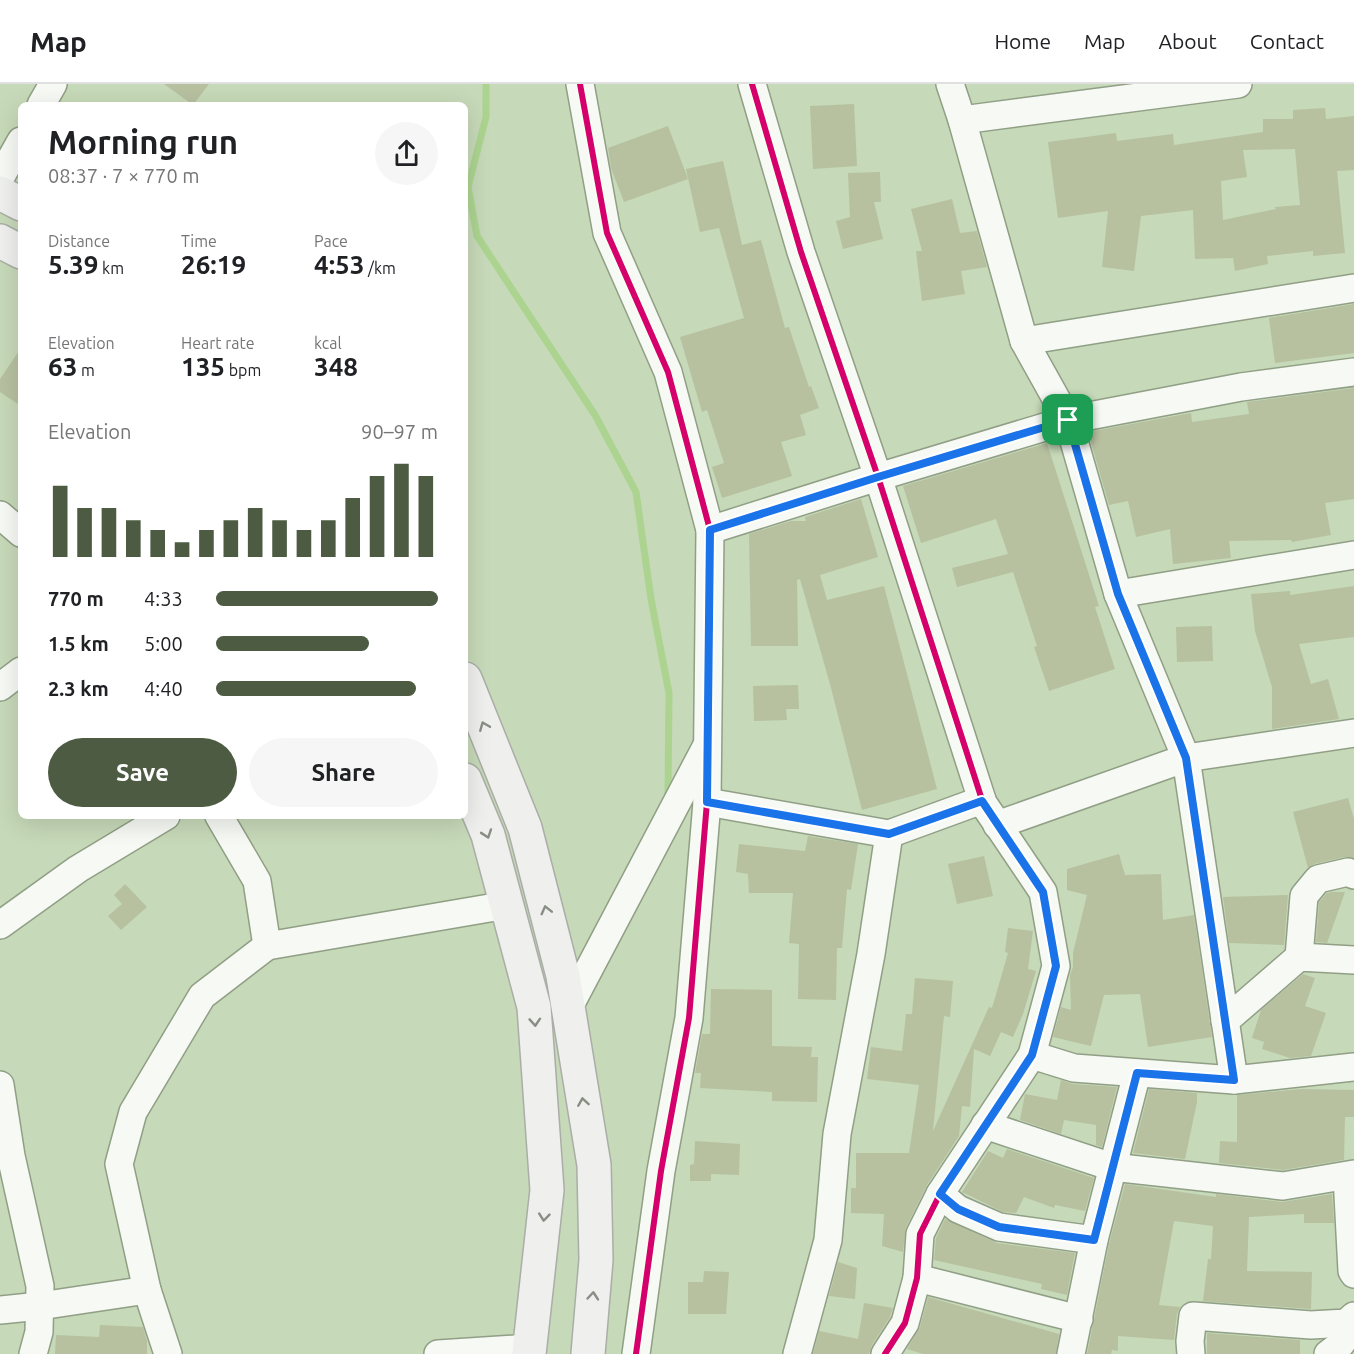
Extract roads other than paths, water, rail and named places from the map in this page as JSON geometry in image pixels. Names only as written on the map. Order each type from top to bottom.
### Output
[{"type":"main road","points":[[0,193],[18,202]]},
{"type":"main road","points":[[0,241],[18,250]]},
{"type":"main road","points":[[468,686],[525,828],[563,976],[594,1165],[596,1260],[588,1354]]},
{"type":"main road","points":[[468,787],[488,835],[534,1007],[547,1190],[530,1351]]},
{"type":"street","points":[[43,102],[53,84]]},
{"type":"street","points":[[580,84],[607,233],[668,372],[710,530],[707,802],[689,1018],[661,1171],[636,1354]]},
{"type":"street","points":[[752,84],[801,252],[878,477],[982,801],[1043,892],[1056,966],[1032,1055],[940,1194],[920,1233],[916,1278],[904,1323],[885,1354]]},
{"type":"street","points":[[950,84],[1024,340],[1068,420],[1118,594],[1186,758],[1234,1080]]},
{"type":"street","points":[[962,120],[1238,84]]},
{"type":"street","points":[[0,178],[18,146]]},
{"type":"street","points":[[1024,340],[1354,288]]},
{"type":"street","points":[[710,530],[1068,420],[1241,387],[1354,372]]},
{"type":"street","points":[[0,515],[18,530]]},
{"type":"street","points":[[1118,594],[1354,555]]},
{"type":"street","points":[[0,687],[18,673]]},
{"type":"street","points":[[997,825],[1186,758],[1354,733]]},
{"type":"street","points":[[568,1009],[708,744]]},
{"type":"street","points":[[707,802],[889,834],[982,801]]},
{"type":"street","points":[[0,925],[78,869],[161,819]]},
{"type":"street","points":[[221,819],[257,881],[267,946]]},
{"type":"street","points":[[797,1354],[828,1240],[837,1134],[871,954],[889,834]]},
{"type":"street","points":[[1299,957],[1304,896],[1317,879],[1348,872],[1354,875]]},
{"type":"street","points":[[168,1354],[147,1290],[119,1164],[133,1112],[202,996],[267,946],[507,905]]},
{"type":"street","points":[[1225,1021],[1299,957],[1354,960]]},
{"type":"street","points":[[1032,1055],[1074,1068],[1234,1080],[1354,1067]]},
{"type":"street","points":[[1071,1354],[1094,1240],[1137,1073]]},
{"type":"street","points":[[0,1085],[11,1156],[40,1286],[39,1332],[33,1354]]},
{"type":"street","points":[[985,1125],[1112,1167],[1283,1186],[1351,1175],[1352,1271],[1354,1274]]},
{"type":"street","points":[[940,1194],[958,1209],[999,1227],[1094,1240]]},
{"type":"street","points":[[916,1278],[1079,1319]]},
{"type":"street","points":[[0,1310],[147,1290]]},
{"type":"street","points":[[1191,1354],[1193,1316],[1311,1325],[1346,1323],[1354,1316]]},
{"type":"street","points":[[1329,1354],[1340,1345],[1354,1326]]},
{"type":"street","points":[[438,1354],[530,1351]]},
{"type":"waterway","points":[[486,84],[486,117],[468,187],[477,236],[595,415],[636,492],[651,599],[669,693],[668,798]]}]
